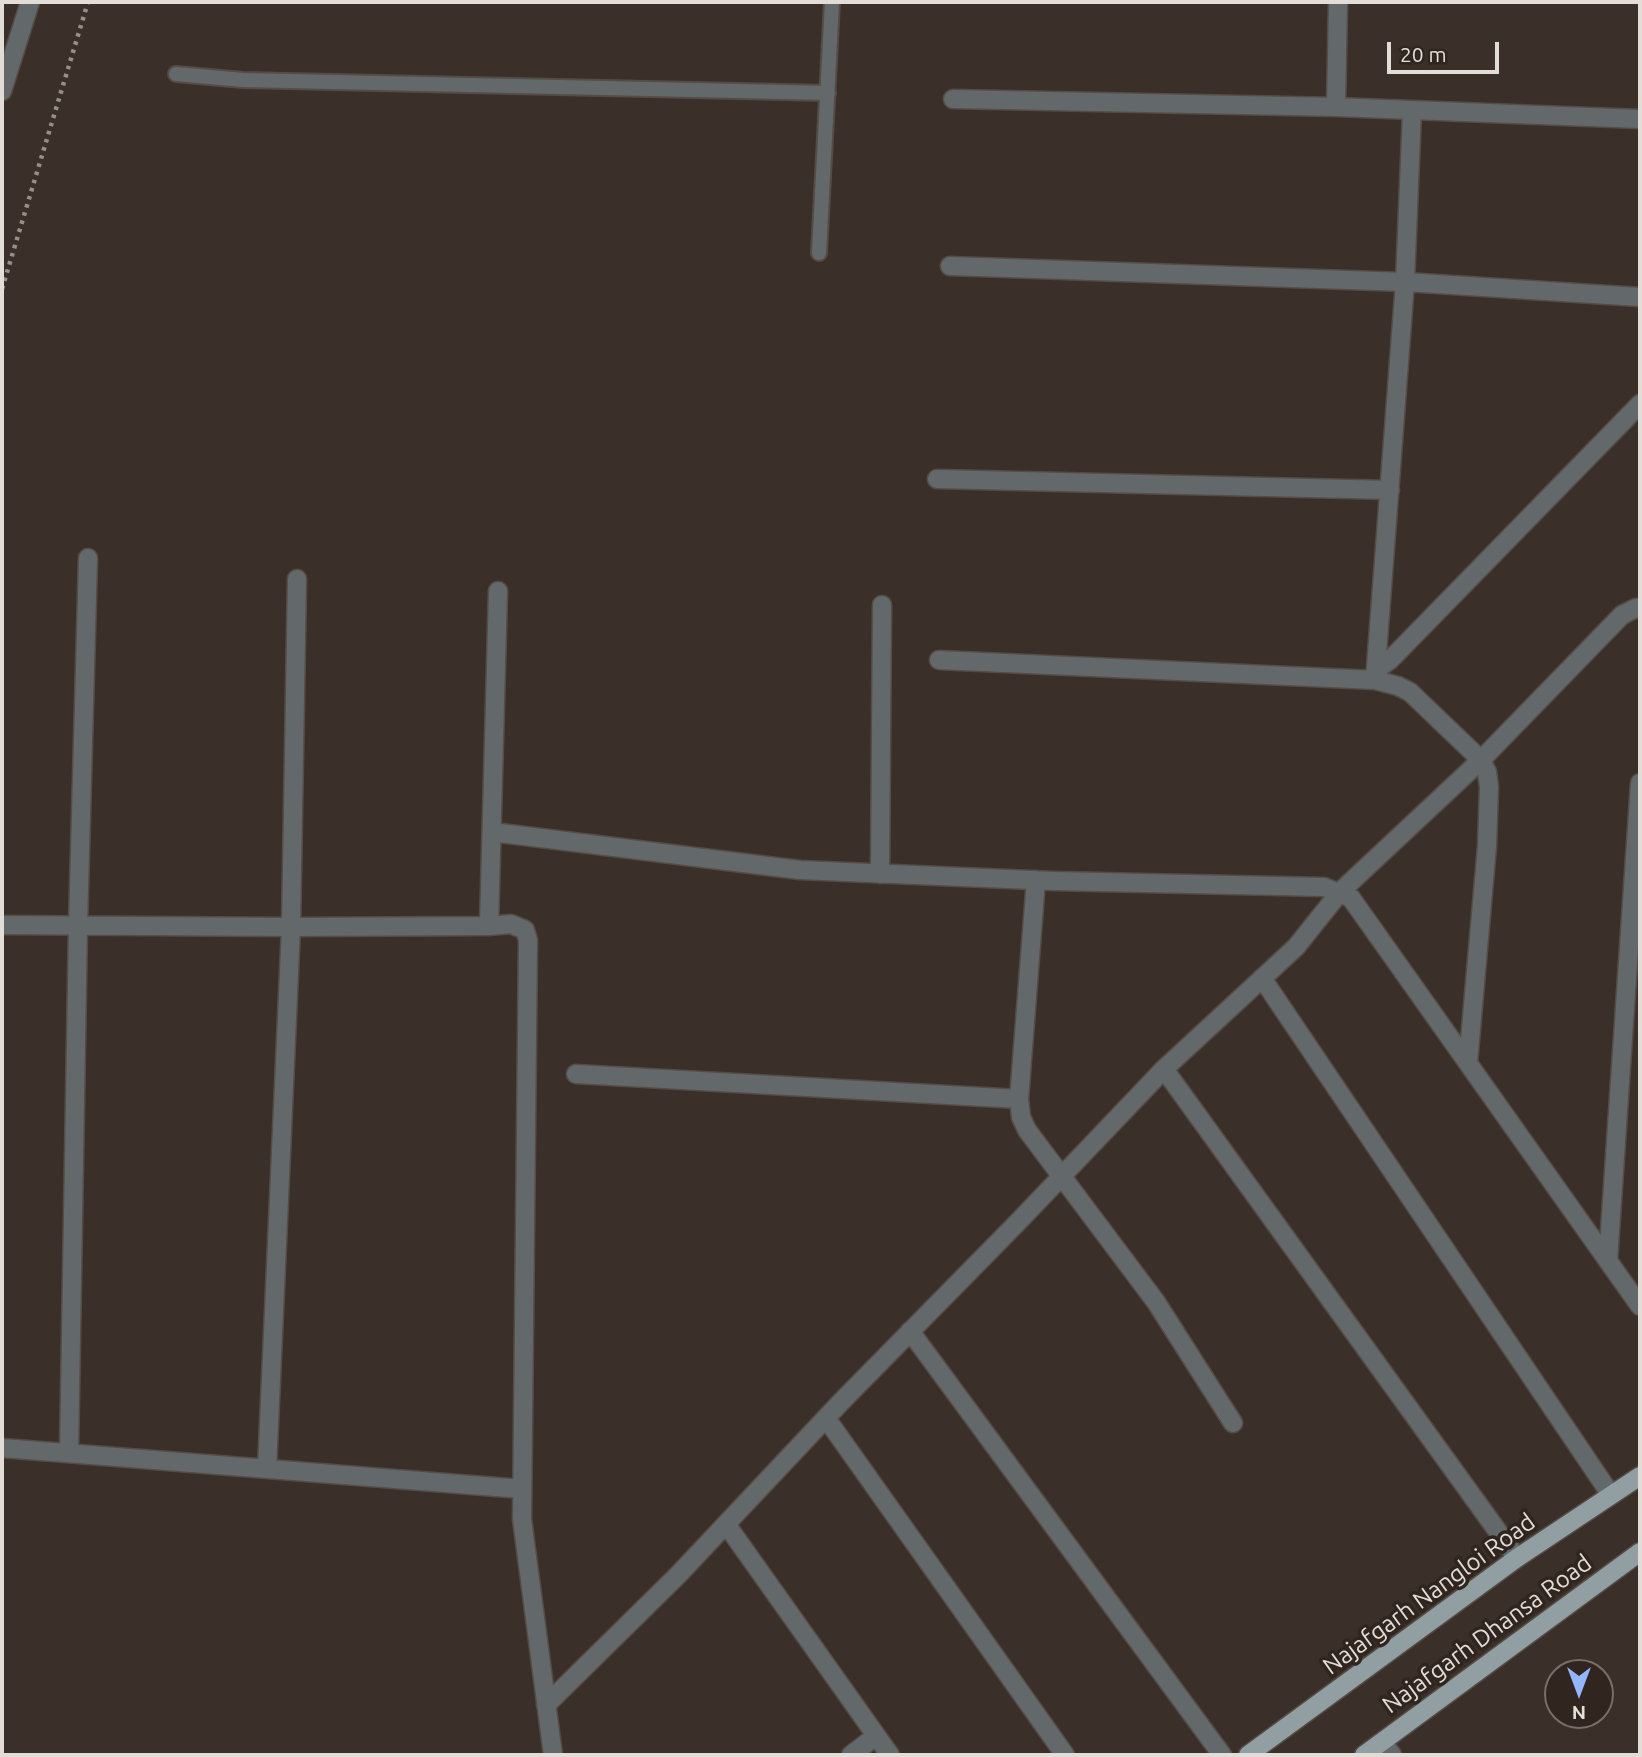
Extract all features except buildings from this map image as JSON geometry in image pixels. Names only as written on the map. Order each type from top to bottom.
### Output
[{"type":"main road","name":"Najafgarh Nangloi Road","points":[[1248,1755],[1517,1558],[1640,1476]]},
{"type":"main road","name":"Najafgarh Dhansa Road","points":[[1364,1755],[1387,1749],[1640,1552]]},
{"type":"street","points":[[2,91],[30,2]]},
{"type":"street","points":[[1336,107],[1338,2]]},
{"type":"street","points":[[953,99],[1336,107],[1640,119]]},
{"type":"street","points":[[1376,675],[1405,282],[1412,111]]},
{"type":"street","points":[[950,266],[1405,282],[1640,297]]},
{"type":"street","points":[[1376,675],[1640,404]]},
{"type":"street","points":[[937,479],[1390,490]]},
{"type":"street","points":[[69,1454],[78,925],[88,558]]},
{"type":"street","points":[[267,1469],[291,928],[297,579]]},
{"type":"street","points":[[489,926],[498,591]]},
{"type":"street","points":[[880,874],[883,605]]},
{"type":"street","points":[[546,1705],[678,1575],[1164,1069],[1296,947],[1340,892],[1480,760],[1622,615],[1640,608]]},
{"type":"street","points":[[939,660],[1376,675],[1410,692],[1480,760],[1487,772],[1487,846],[1468,1063]]},
{"type":"street","points":[[1608,1261],[1640,783]]},
{"type":"street","points":[[492,832],[800,870],[1035,880],[1324,887],[1340,892],[1352,898],[1640,1306]]},
{"type":"street","points":[[1035,880],[1019,1099],[1021,1117],[1027,1130],[1156,1302],[1233,1423]]},
{"type":"street","points":[[2,925],[291,928],[511,924],[525,930],[528,940],[522,1519],[553,1755]]},
{"type":"street","points":[[1262,978],[1611,1495]]},
{"type":"street","points":[[1164,1069],[1517,1558]]},
{"type":"street","points":[[576,1074],[1019,1099]]},
{"type":"street","points":[[910,1331],[1222,1755]]},
{"type":"street","points":[[826,1418],[1065,1755]]},
{"type":"street","points":[[2,1448],[522,1489]]},
{"type":"street","points":[[726,1524],[890,1755]]},
{"type":"street","points":[[851,1755],[876,1736]]},
{"type":"lane","points":[[819,253],[832,2]]},
{"type":"lane","points":[[176,74],[243,80],[828,93]]},
{"type":"path","points":[[2,289],[88,2]]}]
